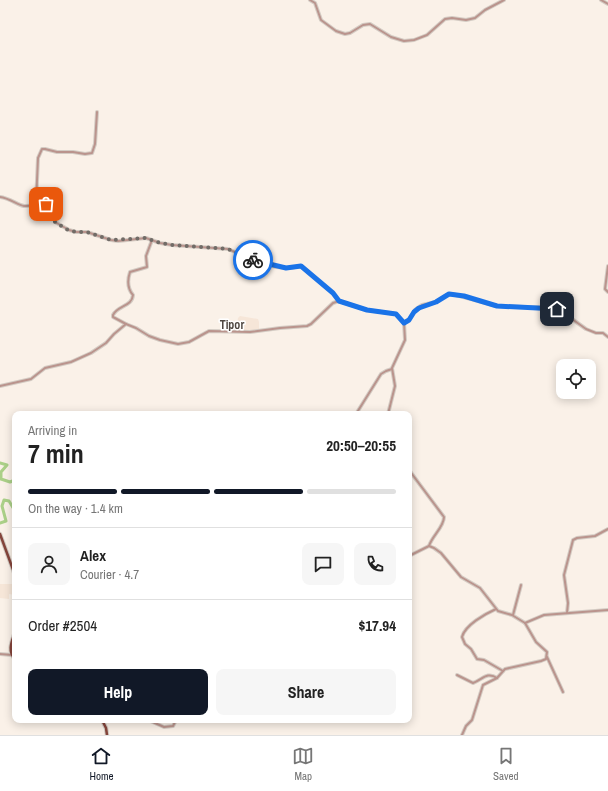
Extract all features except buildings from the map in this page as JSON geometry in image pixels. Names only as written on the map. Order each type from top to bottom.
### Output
[{"type":"main road","points":[[0,534],[12,567]]},
{"type":"main road","points":[[12,641],[12,655]]},
{"type":"main road","points":[[103,723],[107,735]]},
{"type":"street","points":[[310,0],[315,3],[321,20],[336,31],[345,34],[350,33],[370,24],[391,37],[404,41],[420,38],[428,34],[445,19],[452,18],[466,20],[475,18],[485,10],[504,0]]},
{"type":"street","points":[[601,0],[608,4]]},
{"type":"street","points":[[36,203],[38,158],[42,150],[47,149],[58,152],[68,151],[85,154],[92,152],[95,144],[97,112]]},
{"type":"street","points":[[0,197],[7,198],[23,206],[36,203],[50,205],[53,210],[55,222],[68,230],[76,232],[87,232],[115,240],[146,238],[172,245],[228,249],[252,260],[276,266],[289,268],[301,266],[333,293],[339,301],[367,310],[396,314],[404,323],[405,340],[392,369],[395,386],[389,411]]},
{"type":"street","points":[[152,240],[146,256],[147,267],[130,272],[127,281],[129,291],[133,295],[132,299],[129,304],[114,311],[113,317],[149,336],[160,340],[182,344],[189,342],[209,331],[250,332],[307,326],[333,303],[339,301]]},
{"type":"street","points":[[608,266],[605,289],[608,292]]},
{"type":"street","points":[[404,323],[409,320],[415,310],[452,294],[497,306],[554,308],[586,329],[596,333],[600,332],[608,337]]},
{"type":"street","points":[[0,386],[29,380],[45,368],[71,362],[91,353],[106,343],[126,324]]},
{"type":"street","points":[[358,411],[381,374],[392,369]]},
{"type":"street","points":[[412,474],[444,517],[444,521],[431,540],[429,546],[412,554]]},
{"type":"street","points":[[567,613],[568,601],[564,575],[573,540],[575,538],[595,536],[608,529]]},
{"type":"street","points":[[429,546],[441,553],[461,577],[480,588],[496,609],[500,612],[513,615],[525,623],[536,642],[547,652],[547,657],[563,692]]},
{"type":"street","points":[[513,615],[522,585]]},
{"type":"street","points":[[496,609],[466,628],[462,637],[465,644],[471,649],[477,659],[484,660],[503,671]]},
{"type":"street","points":[[525,623],[544,615],[608,610]]},
{"type":"street","points":[[0,654],[12,655]]},
{"type":"street","points":[[462,735],[466,726],[472,720],[482,687],[485,684],[497,678],[507,668],[542,661],[547,657]]},
{"type":"street","points":[[457,675],[473,683],[487,675],[497,678]]},
{"type":"street","points":[[156,723],[167,727],[173,726],[174,723]]},
{"type":"shaded area","points":[[240,316],[258,319],[259,329],[250,331],[236,330],[238,318]]},
{"type":"shaded area","points":[[0,584],[12,584],[12,594],[9,594],[9,599],[0,598]]},
{"type":"waterway","points":[[0,463],[7,465],[1,472],[1,479],[12,481]]},
{"type":"waterway","points":[[0,523],[6,521],[2,506],[4,500],[9,501],[12,506]]},
{"type":"way so far","points":[[46,204],[50,205],[53,209],[55,222],[68,230],[87,232],[103,238],[115,240],[149,238],[160,243],[172,245],[228,249],[253,260]]},
{"type":"district","name":"Tipor","points":[[232,325]]},
{"type":"route","points":[[253,260],[286,268],[301,266],[333,293],[339,301],[367,310],[396,314],[400,316],[404,323],[409,320],[414,312],[422,306],[436,302],[449,294],[464,296],[497,306],[557,309]]}]
